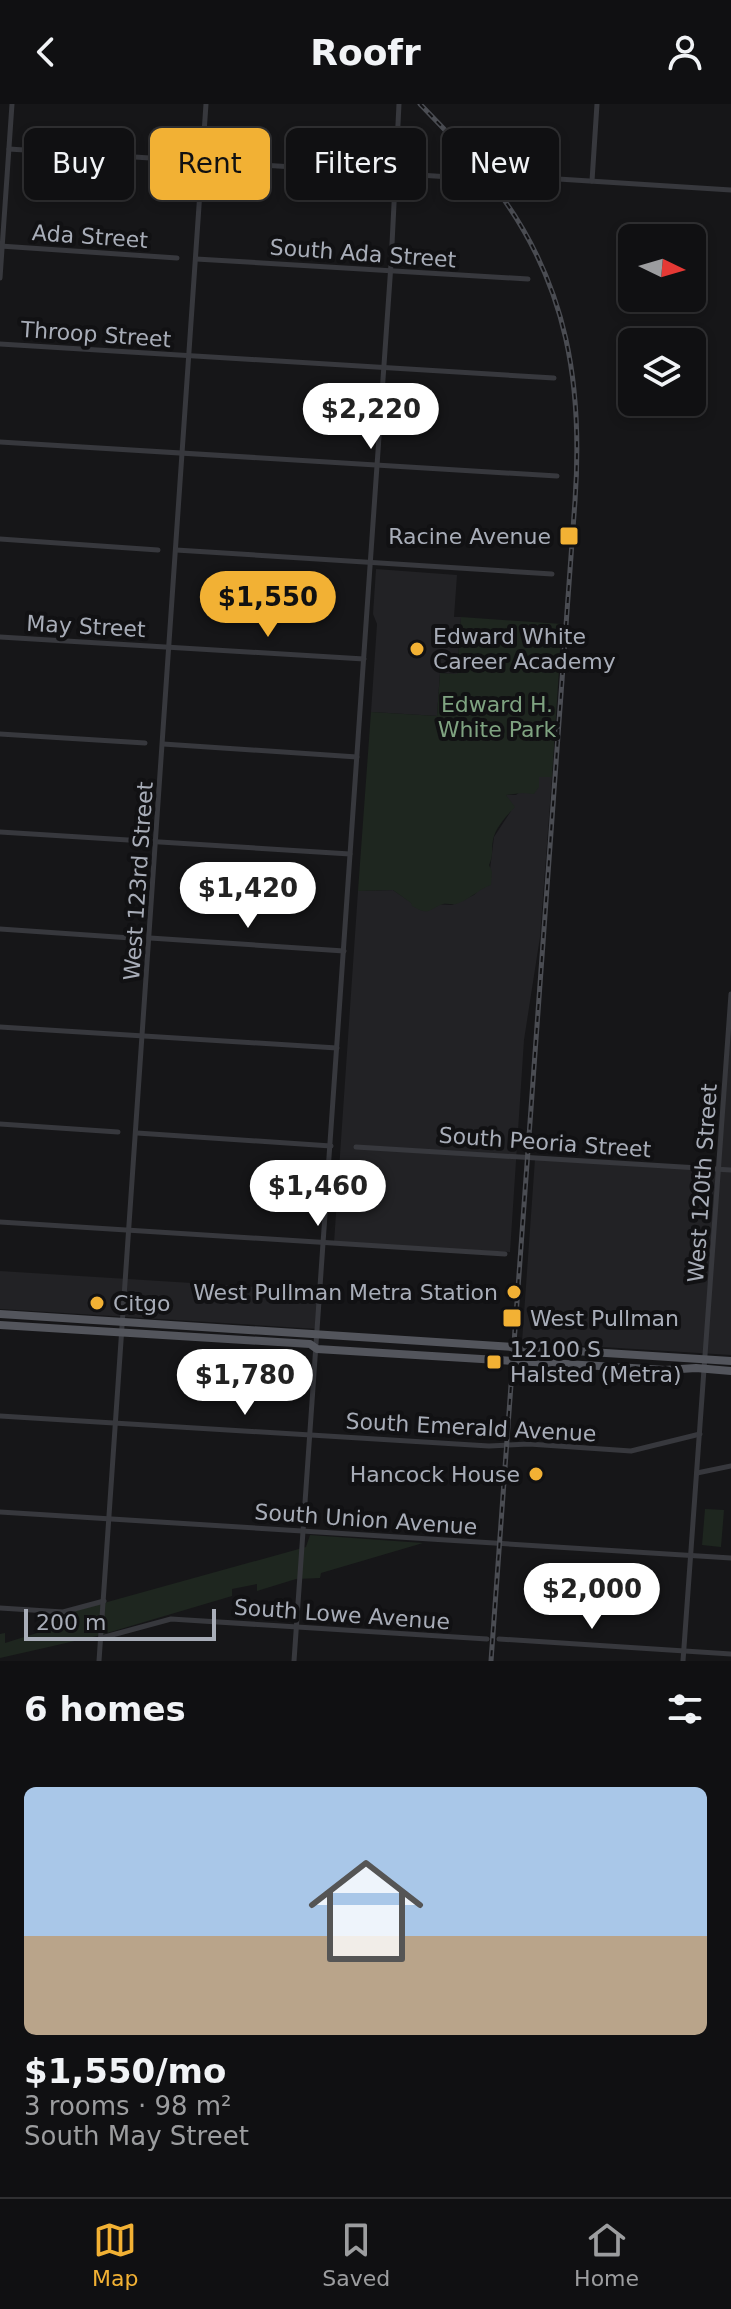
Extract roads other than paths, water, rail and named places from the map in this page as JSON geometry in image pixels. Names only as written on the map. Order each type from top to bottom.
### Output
[{"type":"main road","points":[[0,1314],[705,1364],[731,1371]]},
{"type":"main road","points":[[0,1325],[310,1344],[317,1349],[665,1370],[731,1361]]},
{"type":"street","points":[[0,278],[12,104]]},
{"type":"street","name":"West 123rd Street","points":[[204,128],[206,104]]},
{"type":"street","points":[[398,128],[399,104]]},
{"type":"street","points":[[592,181],[597,104]]},
{"type":"street","points":[[9,149],[150,158]]},
{"type":"street","points":[[559,179],[731,190]]},
{"type":"street","name":"West 123rd Street","points":[[99,1661],[200,200]]},
{"type":"street","points":[[294,1661],[395,200]]},
{"type":"street","name":"Ada Street","points":[[1,246],[177,258]]},
{"type":"street","name":"South Ada Street","points":[[196,259],[528,279]]},
{"type":"street","name":"Throop Street","points":[[0,344],[554,378]]},
{"type":"street","points":[[0,442],[557,476]]},
{"type":"street","points":[[0,539],[158,550]]},
{"type":"street","points":[[176,550],[552,574]]},
{"type":"street","name":"May Street","points":[[0,637],[364,659]]},
{"type":"street","points":[[0,734],[145,743]]},
{"type":"street","points":[[163,744],[357,757]]},
{"type":"street","points":[[0,832],[350,854]]},
{"type":"street","points":[[0,929],[131,938]]},
{"type":"street","points":[[150,938],[344,951]]},
{"type":"street","name":"West 120th Street","points":[[683,1661],[731,994]]},
{"type":"street","points":[[0,1027],[337,1048]]},
{"type":"street","points":[[0,1124],[118,1132]]},
{"type":"street","points":[[137,1133],[331,1146]]},
{"type":"street","name":"South Peoria Street","points":[[356,1147],[731,1170]]},
{"type":"street","points":[[0,1222],[505,1254]]},
{"type":"street","name":"South Emerald Avenue","points":[[0,1416],[489,1446],[529,1444],[631,1451],[700,1434]]},
{"type":"street","points":[[697,1473],[731,1466]]},
{"type":"street","name":"South Union Avenue","points":[[0,1512],[731,1558]]},
{"type":"street","points":[[0,1608],[63,1612],[104,1601]]},
{"type":"street","name":"South Lowe Avenue","points":[[101,1638],[171,1619],[487,1639]]},
{"type":"street","points":[[499,1639],[731,1654]]},
{"type":"railway","points":[[420,104],[497,190],[540,262],[566,338],[576,417],[575,501],[491,1661]]},
{"type":"place","name":"Racine Avenue","points":[[569,536]]},
{"type":"place","name":"Edward White Career Academy","points":[[417,649]]},
{"type":"place","name":"West Pullman Metra Station","points":[[514,1292]]},
{"type":"place","name":"Citgo","points":[[97,1303]]},
{"type":"place","name":"West Pullman","points":[[512,1318]]},
{"type":"place","name":"12100 S Halsted (Metra)","points":[[494,1362]]},
{"type":"place","name":"Hancock House","points":[[536,1474]]},
{"type":"park label","name":"Edward H. White Park","points":[[497,716]]}]
